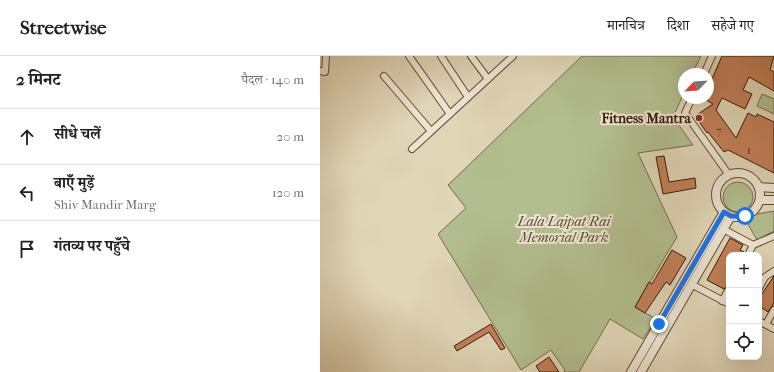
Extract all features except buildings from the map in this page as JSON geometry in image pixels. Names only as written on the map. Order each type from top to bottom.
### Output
[{"type":"street","points":[[320,72],[325,72],[326,56]]},
{"type":"street","points":[[409,56],[450,114]]},
{"type":"street","points":[[441,56],[468,97]]},
{"type":"street","points":[[471,56],[488,79]]},
{"type":"street","points":[[502,56],[506,62]]},
{"type":"street","points":[[412,149],[513,56]]},
{"type":"street","points":[[707,68],[712,56]]},
{"type":"street","points":[[384,76],[431,131]]},
{"type":"street","points":[[689,104],[685,113],[729,175]]},
{"type":"street","points":[[739,172],[748,174],[755,180],[759,187],[760,200],[755,210],[742,217],[728,214],[718,203],[716,192],[720,181],[729,175],[739,172]]},
{"type":"street","points":[[759,187],[774,188]]},
{"type":"street","points":[[760,200],[774,200]]},
{"type":"street","points":[[641,372],[723,229],[728,214]]},
{"type":"street","points":[[631,372],[728,214]]},
{"type":"street","points":[[723,229],[753,245]]},
{"type":"street","points":[[750,252],[753,245],[774,236]]},
{"type":"street","points":[[762,283],[774,270]]},
{"type":"street","points":[[691,284],[726,303]]},
{"type":"street","points":[[722,301],[726,294]]},
{"type":"street","points":[[766,324],[774,310]]},
{"type":"street","points":[[762,322],[774,329]]},
{"type":"green space","name":"Lala Lajpat Rai Memorial Park","points":[[582,56],[701,56],[695,68],[678,68],[679,104],[673,117],[693,145],[638,153],[677,237],[635,307],[656,319],[643,339],[610,319],[579,372],[564,372],[565,370],[551,350],[521,370],[438,234],[466,208],[448,185]]},
{"type":"green space","points":[[762,94],[774,99],[774,114],[757,106]]},
{"type":"green space","points":[[738,182],[744,183],[752,191],[752,203],[744,211],[738,212],[732,211],[724,203],[723,197],[724,191],[732,183]]},
{"type":"green space","points":[[774,211],[774,231],[757,240],[745,219],[757,214]]},
{"type":"place","name":"Fitness Mantra","points":[[699,118]]},
{"type":"route","points":[[659,324],[724,212],[731,216],[745,216]]}]
